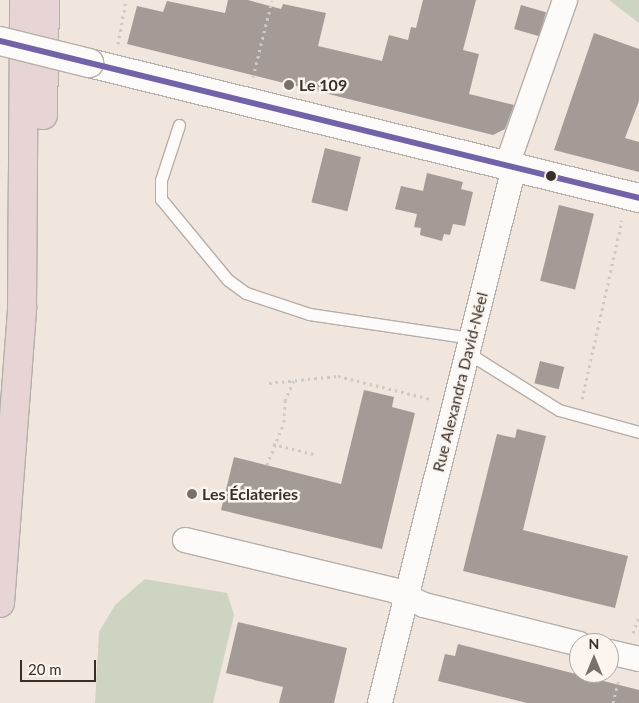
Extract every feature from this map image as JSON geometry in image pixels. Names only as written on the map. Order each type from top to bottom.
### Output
[{"type":"highway","points":[[22,307],[24,0]]},
{"type":"highway","points":[[0,603],[22,307],[42,152],[44,0]]},
{"type":"street","name":"Rue Alexandra David-Néel","points":[[380,703],[470,345],[510,166],[565,0]]},
{"type":"street","points":[[0,41],[510,166],[631,207]]},
{"type":"street","points":[[185,540],[393,590],[424,605],[569,641]]},
{"type":"lane","points":[[179,125],[161,180],[161,199],[228,280],[246,293],[309,314],[470,345],[533,396],[578,417],[639,432]]},
{"type":"path","points":[[116,52],[126,0]]},
{"type":"path","points":[[252,79],[272,0]]},
{"type":"path","points":[[578,417],[631,207]]},
{"type":"path","points":[[269,383],[338,376],[432,400]]},
{"type":"path","points":[[267,465],[273,444],[284,422],[284,401],[294,380]]},
{"type":"path","points":[[273,444],[317,455]]},
{"type":"path","points":[[632,636],[639,617]]},
{"type":"path","points":[[613,703],[623,661]]},
{"type":"green space","points":[[609,0],[639,0],[639,23]]},
{"type":"green space","points":[[145,579],[227,593],[234,615],[213,703],[95,703],[99,632],[115,605]]},
{"type":"building","points":[[228,0],[248,0],[281,9],[283,4],[326,13],[318,46],[382,61],[389,35],[408,40],[411,27],[416,28],[423,0],[476,0],[463,50],[479,54],[469,94],[514,105],[505,129],[493,135],[127,44],[137,6],[163,12],[167,1],[225,13]]},
{"type":"building","points":[[521,5],[546,12],[539,36],[514,29]]},
{"type":"building","points":[[594,33],[639,49],[639,101],[625,138],[639,142],[639,172],[554,150]]},
{"type":"building","points":[[325,148],[361,157],[347,211],[311,202]]},
{"type":"building","points":[[427,173],[463,182],[461,189],[473,192],[465,226],[453,224],[450,235],[444,234],[442,241],[420,235],[421,228],[414,227],[417,214],[395,209],[401,186],[423,191]]},
{"type":"building","points":[[559,205],[594,214],[575,289],[540,281]]},
{"type":"building","points":[[540,361],[564,367],[559,389],[534,383]]},
{"type":"building","points":[[364,390],[394,397],[392,407],[415,413],[382,549],[221,510],[234,457],[341,484]]},
{"type":"building","points":[[517,429],[546,436],[523,530],[628,556],[615,608],[463,571],[497,434],[515,438]]},
{"type":"building","points":[[238,622],[347,648],[334,703],[279,703],[283,687],[226,673]]},
{"type":"building","points":[[458,644],[569,672],[569,683],[611,683],[639,690],[639,703],[527,703],[438,681],[445,654],[455,656]]},
{"type":"transit line","points":[[0,41],[639,198]]},
{"type":"place","name":"Le 109","points":[[289,85]]},
{"type":"place","name":"Les Éclateries","points":[[192,494]]}]
